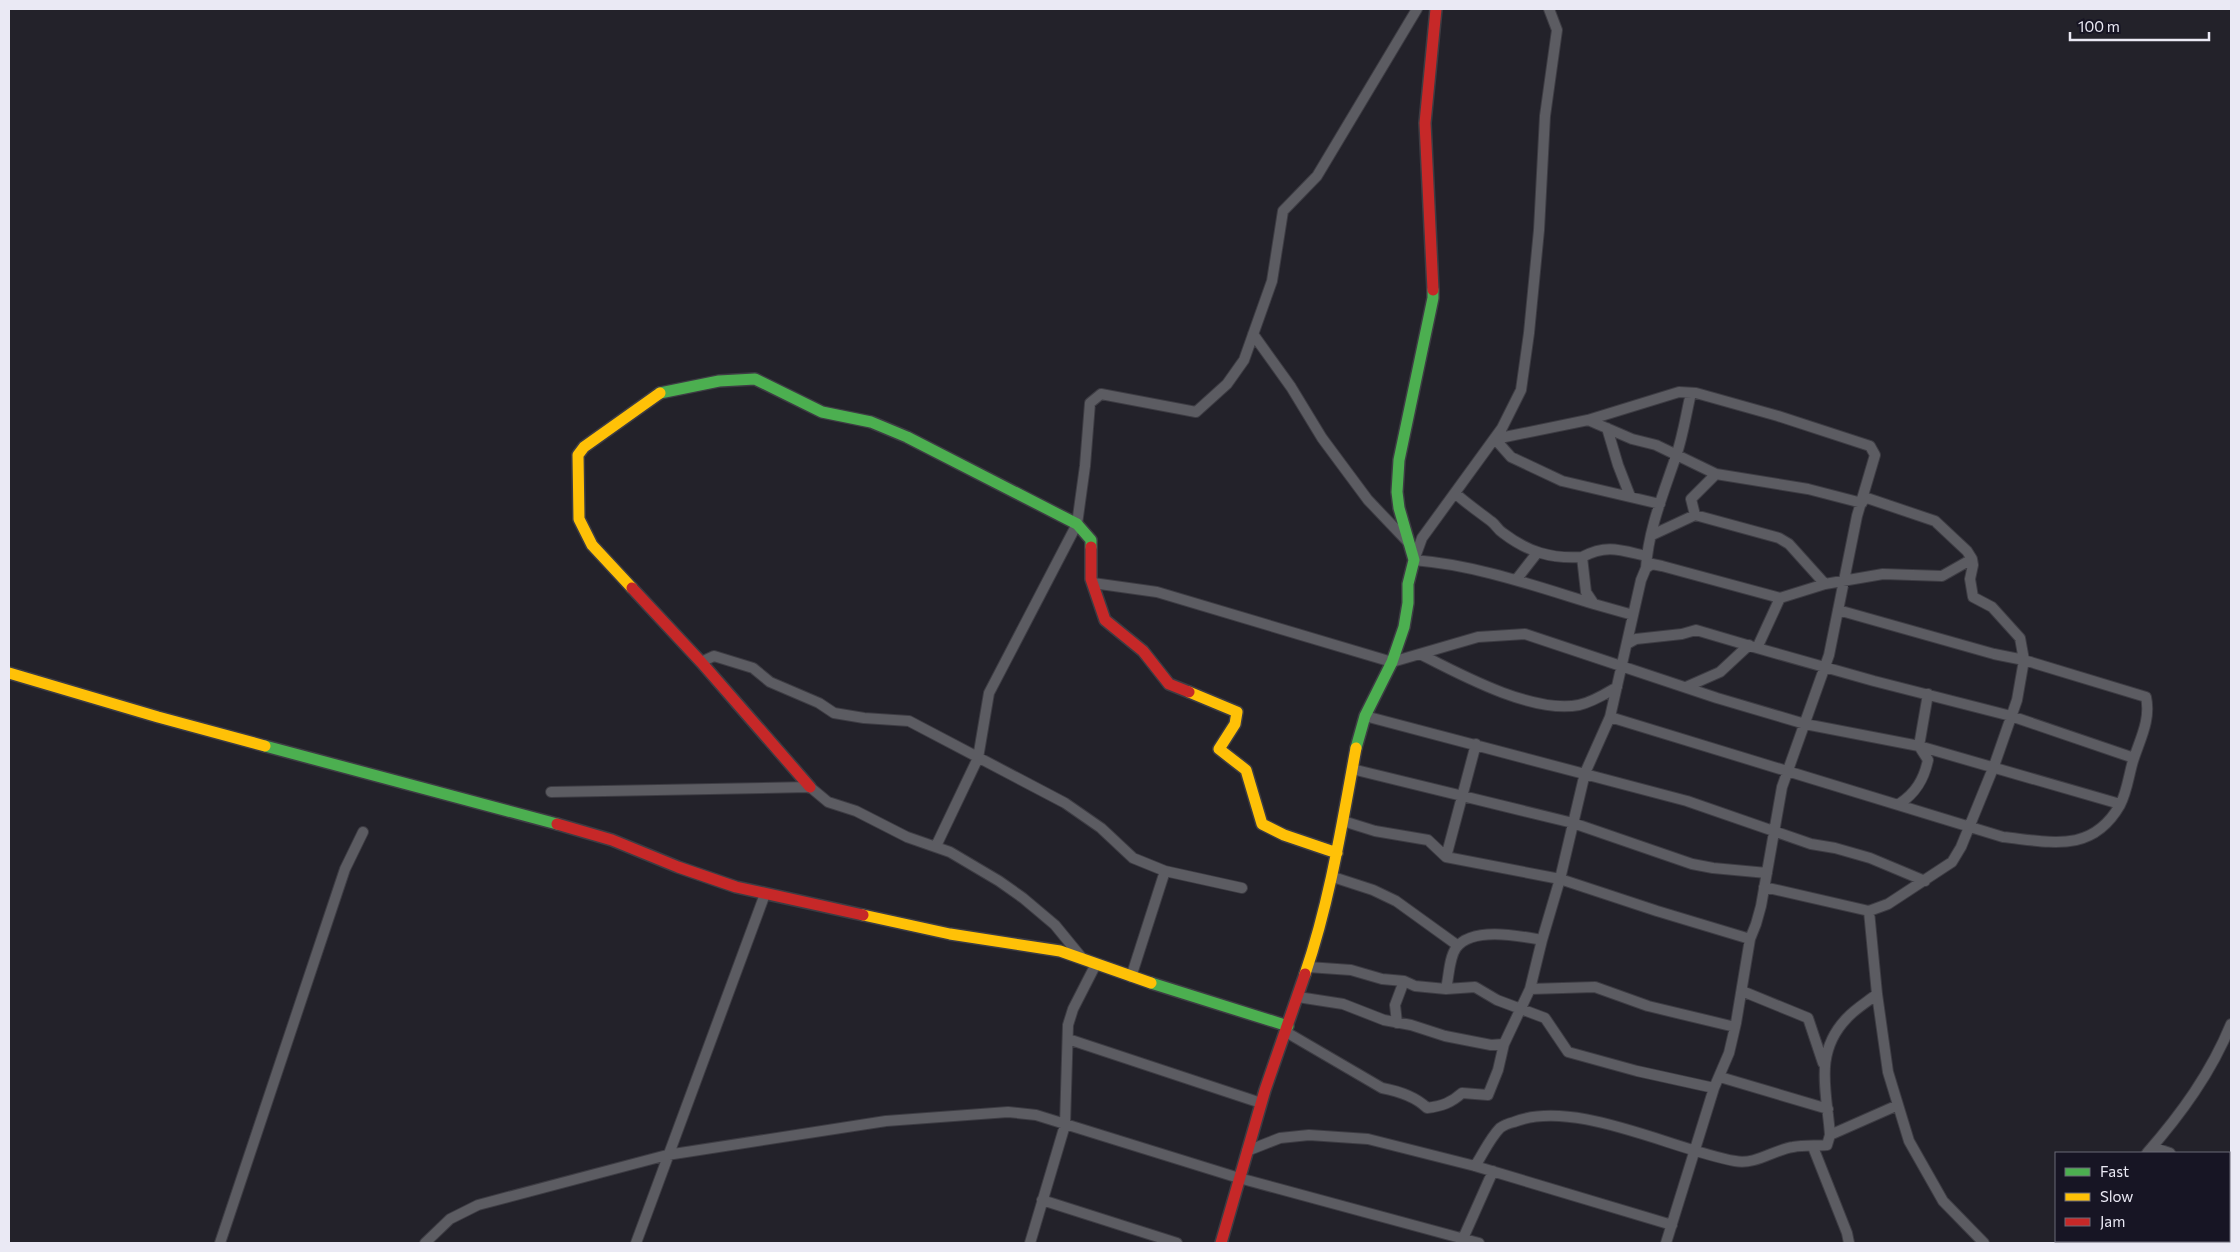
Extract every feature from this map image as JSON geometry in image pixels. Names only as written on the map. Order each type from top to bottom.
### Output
[{"type":"main road","points":[[1221,1243],[1261,1103],[1319,933],[1333,876],[1358,736],[1365,716],[1392,662],[1404,627],[1408,603],[1408,584],[1414,560],[1399,508],[1397,492],[1399,460],[1433,298],[1425,123],[1436,9]]},
{"type":"main road","points":[[810,788],[701,662],[592,545],[579,519],[576,466],[578,455],[584,447],[659,393],[719,381],[755,379],[822,412],[871,422],[907,437],[1077,524],[1091,540],[1090,567],[1105,620],[1143,651],[1168,684],[1237,712],[1235,724],[1219,749],[1246,770],[1262,824],[1284,835],[1337,853]]},
{"type":"main road","points":[[9,673],[158,717],[538,818],[612,840],[678,867],[765,894],[950,934],[1060,951],[1131,977],[1287,1029]]},
{"type":"street","points":[[936,846],[978,758],[988,693],[1077,524],[1085,466],[1090,403],[1102,394],[1196,412],[1227,384],[1244,360],[1272,281],[1283,211],[1317,176],[1417,9]]},
{"type":"street","points":[[1549,9],[1557,30],[1545,116],[1539,230],[1529,333],[1521,390],[1512,412],[1495,439],[1422,538],[1414,560],[1447,563],[1516,580],[1633,615]]},
{"type":"street","points":[[1253,334],[1291,387],[1342,465],[1374,506],[1411,545]]},
{"type":"street","points":[[1495,439],[1588,420],[1679,392],[1691,393],[1778,416],[1870,446],[1875,456],[1842,581],[1832,644],[1782,787],[1767,873],[1756,924],[1750,939],[1742,991],[1729,1053],[1714,1088],[1666,1243]]},
{"type":"street","points":[[1287,1029],[1382,1088],[1397,1091],[1419,1100],[1427,1108],[1453,1102],[1462,1093],[1488,1095],[1498,1070],[1504,1044],[1530,989],[1560,879],[1585,773],[1610,717],[1639,586],[1646,568],[1646,556],[1660,504],[1676,456],[1691,393]]},
{"type":"street","points":[[1588,420],[1632,439],[1656,445],[1716,474],[1863,500],[1935,521],[1967,551],[1972,559],[1970,580],[1973,597],[1992,607],[2020,638],[2024,660],[2017,700],[1970,828],[1952,862],[1888,904],[1869,911],[1764,887]]},
{"type":"street","points":[[1607,428],[1630,496]]},
{"type":"street","points":[[1495,439],[1511,457],[1562,481],[1660,504]]},
{"type":"street","points":[[1695,515],[1691,500],[1716,474]]},
{"type":"street","points":[[1456,493],[1475,511],[1493,523],[1501,532],[1537,554],[1567,558],[1582,557],[1596,550],[1613,549],[1646,556]]},
{"type":"street","points":[[1652,535],[1695,515],[1779,538],[1789,544],[1824,584]]},
{"type":"street","points":[[1516,580],[1537,554]]},
{"type":"street","points":[[1582,557],[1586,592],[1594,604]]},
{"type":"street","points":[[1646,568],[1652,564],[1657,565],[1780,598],[1824,584],[1883,574],[1942,576],[1972,559]]},
{"type":"street","points":[[1093,583],[1157,592],[1392,662],[1478,637],[1525,634],[1805,724],[1919,746],[1994,766],[2120,804]]},
{"type":"street","points":[[1686,687],[1720,672],[1753,646],[1780,598]]},
{"type":"street","points":[[1610,717],[2004,837],[2060,843],[2089,837],[2106,824],[2120,804],[2147,721],[2148,706],[2146,697],[2024,660],[1975,649],[1838,610]]},
{"type":"street","points":[[1626,644],[1636,638],[1682,634],[1696,630],[1825,667],[2011,716],[2134,758]]},
{"type":"street","points":[[1420,654],[1475,681],[1549,705],[1578,705],[1589,702],[1617,686]]},
{"type":"street","points":[[701,662],[714,656],[753,668],[770,682],[819,703],[834,713],[864,718],[909,721],[1065,803],[1101,828],[1133,858],[1165,871],[1242,888]]},
{"type":"street","points":[[1899,804],[1912,796],[1925,775],[1928,760],[1919,746],[1928,694]]},
{"type":"street","points":[[1365,716],[1687,801],[1811,844],[1843,850],[1870,858],[1925,880]]},
{"type":"street","points":[[1446,857],[1476,744]]},
{"type":"street","points":[[1352,769],[1463,794],[1573,823],[1692,864],[1767,873]]},
{"type":"street","points":[[551,792],[810,788],[828,802],[856,810],[907,837],[936,846],[968,862],[1023,898],[1055,925],[1082,959]]},
{"type":"street","points":[[1343,821],[1375,831],[1428,840],[1446,857],[1560,879],[1656,911],[1750,939]]},
{"type":"street","points":[[220,1243],[345,870],[363,832]]},
{"type":"street","points":[[1131,977],[1165,871]]},
{"type":"street","points":[[1333,876],[1373,890],[1396,901],[1458,946]]},
{"type":"street","points":[[636,1243],[667,1154],[765,894]]},
{"type":"street","points":[[1869,911],[1877,994],[1888,1072],[1909,1141],[1943,1201],[1984,1243]]},
{"type":"street","points":[[1446,989],[1452,955],[1458,946],[1484,934],[1500,933],[1542,940]]},
{"type":"street","points":[[1030,1243],[1065,1125],[1068,1025],[1073,1009],[1096,964]]},
{"type":"street","points":[[1308,967],[1351,970],[1382,979],[1404,981],[1414,986],[1446,989],[1475,988],[1497,1000],[1545,1018],[1568,1052],[1714,1088]]},
{"type":"street","points":[[1397,1023],[1395,1005],[1404,981]]},
{"type":"street","points":[[1530,989],[1595,987],[1648,1006],[1735,1027]]},
{"type":"street","points":[[1475,1166],[1501,1127],[1528,1116],[1556,1116],[1592,1121],[1695,1151],[1746,1162],[1795,1146],[1813,1147],[1827,1145],[1830,1135],[1824,1065],[1808,1018],[1742,991]]},
{"type":"street","points":[[1824,1065],[1831,1040],[1838,1027],[1848,1016],[1877,994]]},
{"type":"street","points":[[1298,997],[1343,1004],[1397,1023],[1411,1025],[1445,1036],[1491,1045],[1504,1044]]},
{"type":"street","points":[[2163,1152],[2150,1150],[2206,1076],[2220,1052],[2231,1024]]},
{"type":"street","points":[[1068,1039],[1261,1103]]},
{"type":"street","points":[[1720,1076],[1828,1109]]},
{"type":"street","points":[[1830,1135],[1898,1105]]},
{"type":"street","points":[[425,1243],[450,1219],[478,1205],[667,1154],[886,1121],[1022,1112],[1239,1178],[1462,1241],[1479,1243]]},
{"type":"street","points":[[1247,1151],[1280,1138],[1309,1135],[1334,1135],[1368,1139],[1493,1171],[1672,1224]]},
{"type":"street","points":[[1813,1147],[1847,1233],[1849,1243]]},
{"type":"street","points":[[1462,1241],[1493,1171]]},
{"type":"street","points":[[1042,1200],[1177,1243]]},
{"type":"traffic: fast","points":[[1356,748],[1365,716],[1392,662],[1404,627],[1408,603],[1408,584],[1414,560],[1399,508],[1397,492],[1399,460],[1433,298],[1433,290]]},
{"type":"traffic: fast","points":[[660,393],[719,381],[755,379],[822,412],[871,422],[907,437],[1077,524],[1091,540],[1091,547]]},
{"type":"traffic: fast","points":[[265,746],[557,824]]},
{"type":"traffic: fast","points":[[1151,983],[1288,1026]]},
{"type":"traffic: slow","points":[[632,588],[592,545],[579,519],[578,455],[584,447],[660,393]]},
{"type":"traffic: slow","points":[[9,673],[265,746]]},
{"type":"traffic: slow","points":[[1189,692],[1237,712],[1235,724],[1219,749],[1246,770],[1262,824],[1284,835],[1337,853]]},
{"type":"traffic: slow","points":[[1305,974],[1322,919],[1356,748]]},
{"type":"traffic: slow","points":[[863,915],[950,934],[1060,951],[1151,983]]},
{"type":"traffic: jam","points":[[1433,290],[1425,123],[1436,9]]},
{"type":"traffic: jam","points":[[1091,547],[1091,579],[1105,620],[1143,651],[1169,684],[1189,692]]},
{"type":"traffic: jam","points":[[632,588],[701,662],[810,787]]},
{"type":"traffic: jam","points":[[557,824],[612,840],[678,867],[736,887],[863,915]]},
{"type":"traffic: jam","points":[[1221,1243],[1265,1090],[1305,974]]}]
